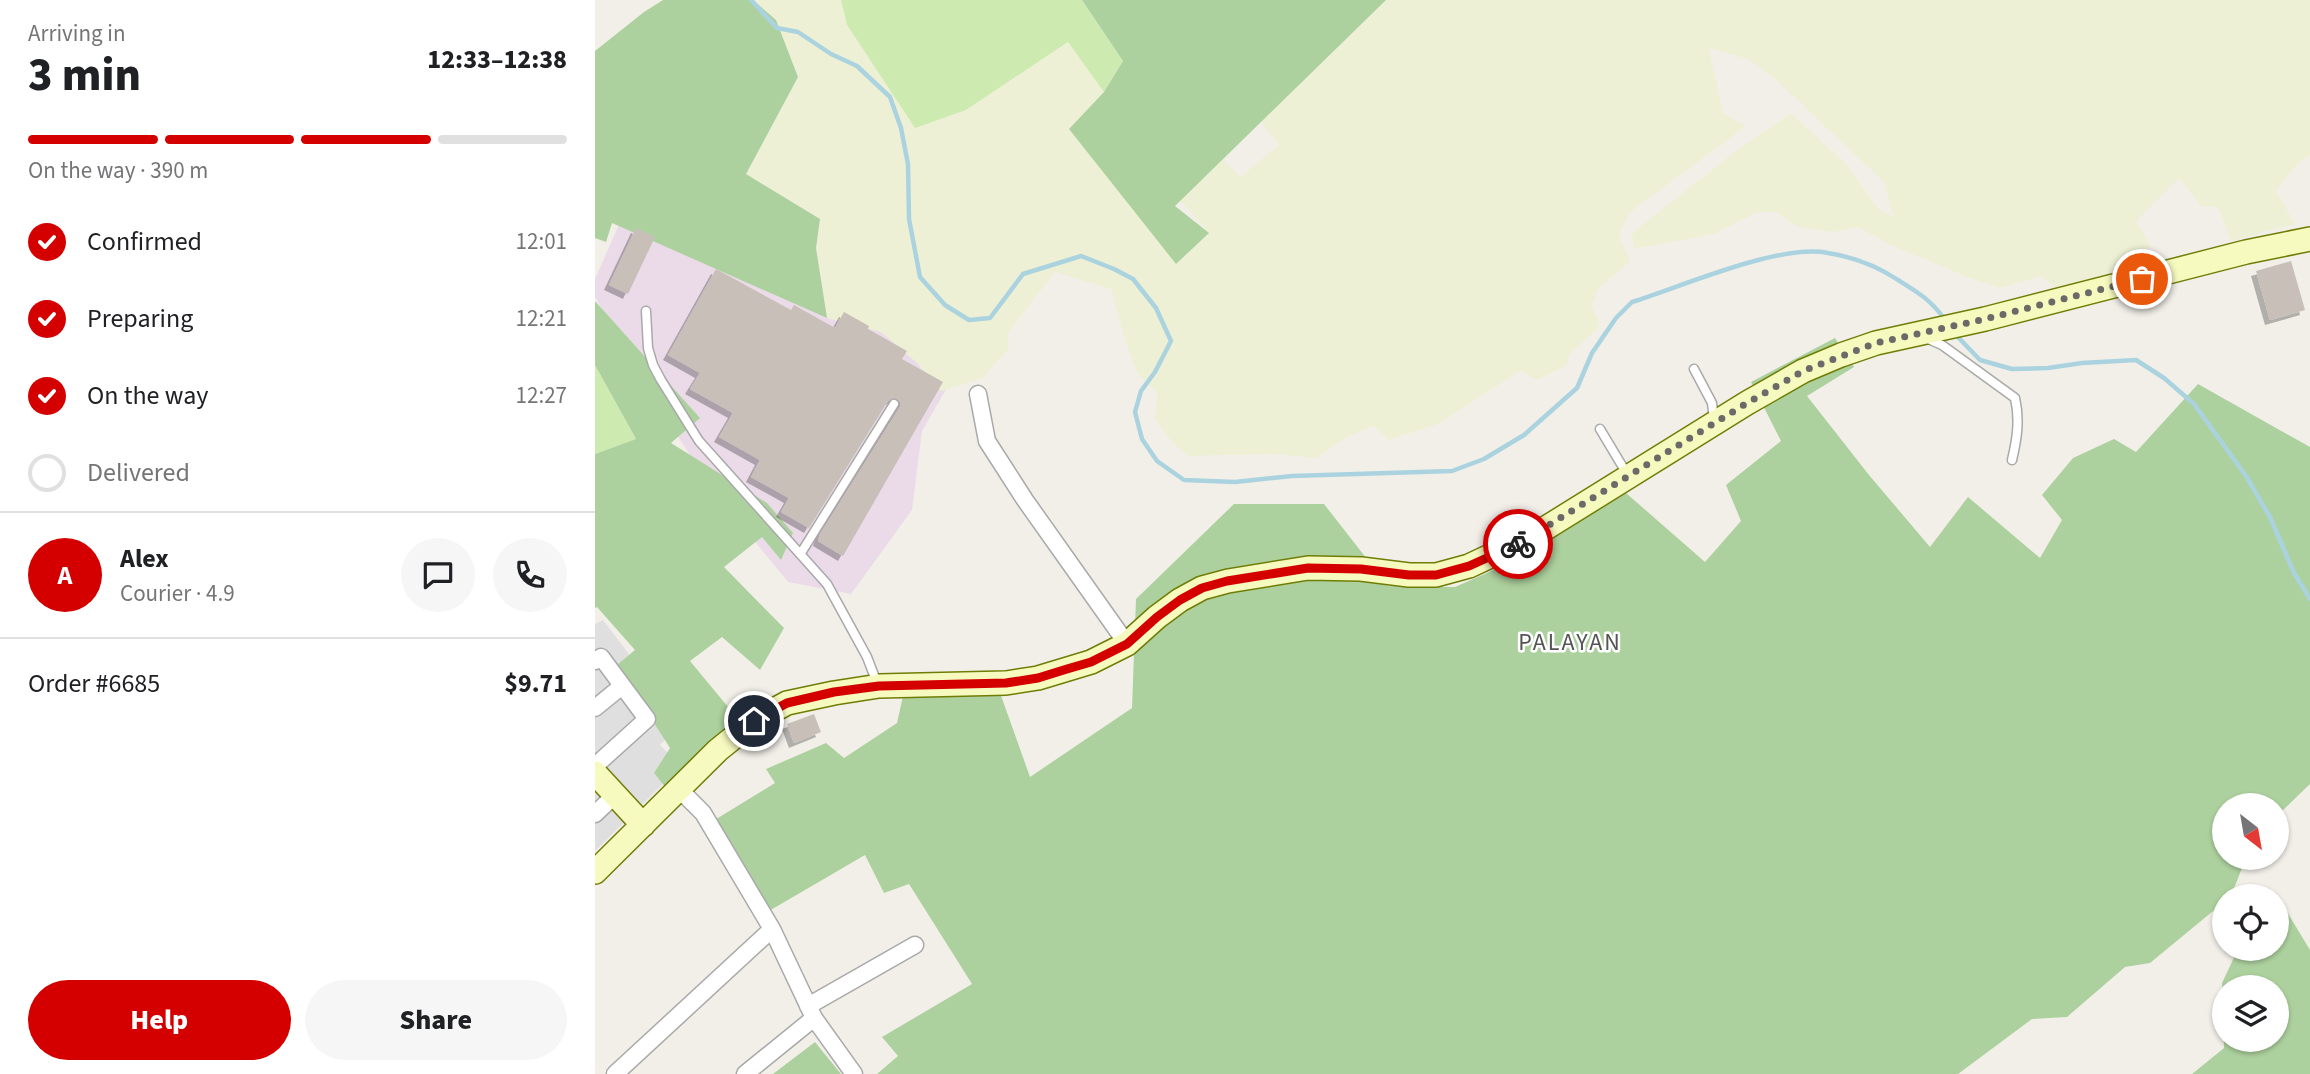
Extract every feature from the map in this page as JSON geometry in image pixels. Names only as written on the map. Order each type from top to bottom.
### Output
[{"type":"main road","points":[[595,872],[718,750],[754,721],[787,703],[834,692],[879,686],[1006,683],[1038,678],[1091,662],[1127,644],[1180,600],[1202,588],[1227,581],[1308,568],[1436,575],[1469,566],[1533,536],[1803,371],[1876,343],[1985,319],[2246,252],[2310,239]]},
{"type":"main road","points":[[595,773],[643,825]]},
{"type":"street","points":[[978,394],[986,441],[1127,644]]},
{"type":"street","points":[[595,661],[601,657],[647,719],[595,766]]},
{"type":"street","points":[[595,708],[622,686]]},
{"type":"street","points":[[678,789],[703,814],[772,929],[811,1012],[854,1074]]},
{"type":"street","points":[[595,814],[615,795]]},
{"type":"street","points":[[615,1074],[772,929]]},
{"type":"street","points":[[745,1074],[811,1012],[915,945]]},
{"type":"lane","points":[[646,312],[648,348],[653,365],[699,441],[827,583],[867,657],[879,686]]},
{"type":"lane","points":[[1925,333],[2015,398],[2017,436],[2012,460]]},
{"type":"lane","points":[[1694,369],[1713,403],[1714,423]]},
{"type":"lane","points":[[801,554],[894,404]]},
{"type":"lane","points":[[1600,429],[1629,476]]},
{"type":"shaded area","points":[[629,202],[846,284],[958,369],[922,431],[912,510],[851,594],[788,582],[708,484],[638,373],[595,297],[595,279]]},
{"type":"shaded area","points":[[603,620],[681,723],[660,745],[681,766],[595,851],[595,624]]},
{"type":"green space","points":[[663,0],[753,0],[776,20],[798,77],[746,174],[820,219],[816,248],[827,318],[612,223],[606,242],[595,238],[595,51]]},
{"type":"green space","points":[[753,0],[841,0],[847,25],[915,128],[966,110],[1069,42],[1104,92],[1069,130],[1209,232],[1160,179],[1201,137],[1240,177],[1279,145],[1249,107],[1378,0],[2310,0],[2310,155],[2298,163],[2276,191],[2295,224],[2231,241],[2218,207],[2201,206],[2179,178],[2136,221],[2151,247],[2118,260],[2117,271],[2056,288],[2041,276],[2000,288],[1886,243],[1859,227],[1834,232],[1798,227],[1776,212],[1758,212],[1714,234],[1634,249],[1632,233],[1736,151],[1791,113],[1846,164],[1880,211],[1893,216],[1885,183],[1775,79],[1748,59],[1709,48],[1723,113],[1746,126],[1629,213],[1619,235],[1630,261],[1598,289],[1592,305],[1600,326],[1569,355],[1567,365],[1537,380],[1520,371],[1438,424],[1389,440],[1373,426],[1347,437],[1316,458],[1274,454],[1188,456],[1173,443],[1155,419],[1157,392],[1138,375],[1111,289],[1055,272],[1008,333],[1008,349],[983,378],[941,391],[917,363],[881,332],[827,318],[816,248],[820,219],[746,174],[798,77],[776,20]]},
{"type":"green space","points":[[841,0],[1082,0],[1123,61],[1104,92],[1068,42],[966,110],[915,128],[847,25]]},
{"type":"green space","points":[[1082,0],[1386,0],[1175,206],[1209,233],[1176,264],[1069,129],[1104,92],[1123,61]]},
{"type":"green space","points":[[595,301],[700,418],[671,443],[767,503],[793,533],[781,560],[762,537],[724,567],[784,628],[760,670],[722,637],[690,661],[738,719],[666,788],[654,773],[670,748],[617,665],[635,650],[597,607],[595,608],[595,454],[636,439],[595,365]]},
{"type":"green space","points":[[1835,338],[1854,367],[1807,396],[1930,547],[1968,497],[2040,558],[2062,520],[2042,495],[2073,458],[2114,439],[2136,452],[2198,384],[2310,447],[2310,784],[2289,804],[2289,793],[2212,793],[2212,870],[2241,870],[2236,884],[2212,884],[2212,912],[2150,963],[2125,967],[2067,1017],[2032,1019],[1958,1074],[877,1074],[898,1056],[882,1037],[972,984],[909,884],[884,893],[865,855],[769,911],[713,821],[775,783],[766,769],[826,743],[844,758],[897,723],[903,696],[999,690],[1030,777],[1132,708],[1136,599],[1234,504],[1324,504],[1388,586],[1455,587],[1521,558],[1626,493],[1705,562],[1741,521],[1726,485],[1781,441],[1751,382]]},
{"type":"green space","points":[[595,365],[636,439],[595,454]]},
{"type":"green space","points":[[2289,915],[2310,950],[2310,1074],[2192,1074],[2219,1052],[2289,1052],[2289,975],[2226,975],[2232,961],[2289,961]]},
{"type":"green space","points":[[815,1042],[841,1074],[773,1074]]},
{"type":"building","points":[[636,228],[655,237],[628,294],[609,285]]},
{"type":"building","points":[[2291,261],[2305,310],[2270,320],[2256,271]]},
{"type":"building","points":[[716,269],[791,310],[794,305],[835,328],[844,312],[907,351],[902,359],[943,382],[843,556],[818,541],[820,534],[900,407],[900,402],[895,398],[888,401],[809,528],[781,512],[789,498],[751,477],[760,460],[719,437],[733,413],[690,389],[700,373],[668,355]]},
{"type":"building","points":[[814,714],[821,732],[794,743],[787,724]]},
{"type":"waterway","points":[[751,0],[777,28],[798,32],[831,54],[857,66],[890,97],[901,128],[908,164],[909,219],[920,277],[945,305],[969,320],[990,318],[1023,274],[1081,256],[1133,279],[1156,308],[1171,341],[1155,372],[1141,391],[1135,412],[1142,439],[1157,461],[1184,480],[1235,482],[1292,476],[1452,471],[1484,459],[1524,435],[1577,388],[1592,353],[1616,318],[1632,302],[1730,268],[1784,254],[1828,253],[1865,263],[1918,293],[1946,321]]},
{"type":"waterway","points":[[1955,334],[1980,360],[2012,369],[2136,360],[2164,378],[2194,404],[2246,476],[2270,517],[2294,573],[2310,599]]},
{"type":"way so far","points":[[1518,544],[1803,371],[1876,343],[1985,319],[2142,279]]},
{"type":"district","name":"PALAYAN","points":[[1570,642]]},
{"type":"route","points":[[754,721],[787,703],[834,692],[879,686],[1006,683],[1038,678],[1091,662],[1127,644],[1180,600],[1202,588],[1227,581],[1308,568],[1436,575],[1469,566],[1518,544]]}]
